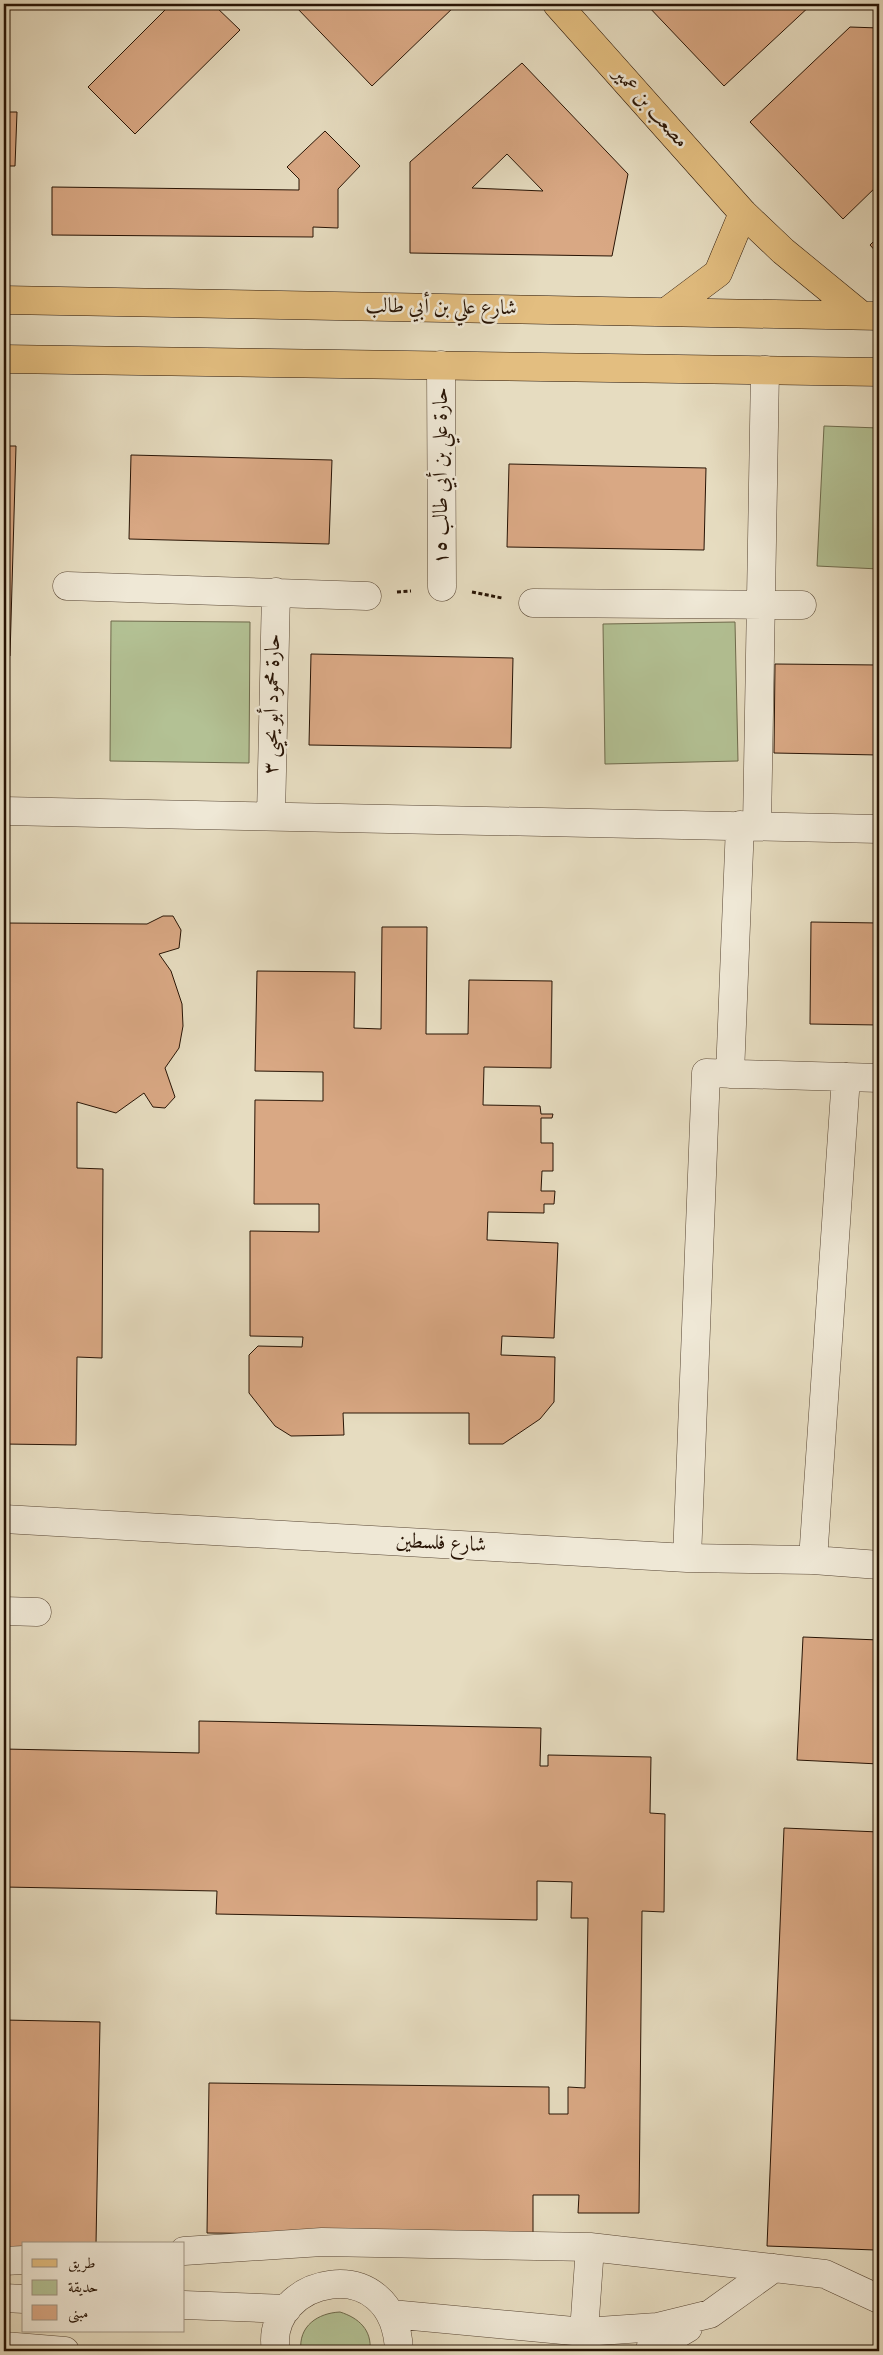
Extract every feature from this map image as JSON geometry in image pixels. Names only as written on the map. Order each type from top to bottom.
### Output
[{"type":"main road","name":"مصعب بن عمير","points":[[557,4],[743,213],[783,252],[870,315]]},
{"type":"main road","points":[[666,312],[718,273],[743,213]]},
{"type":"main road","name":"شارع علي بن أبي طالب","points":[[4,300],[870,315]]},
{"type":"main road","points":[[4,359],[879,372]]},
{"type":"street","name":"حارة علي بن أبي طالب ١٥","points":[[441,365],[442,587]]},
{"type":"street","points":[[687,1558],[718,1074],[748,826],[760,604],[765,370]]},
{"type":"street","points":[[67,586],[367,596]]},
{"type":"street","name":"حارة محمود أبو يحيى ٣","points":[[271,816],[276,592]]},
{"type":"street","points":[[533,603],[802,604]]},
{"type":"street","points":[[4,811],[879,828]]},
{"type":"street","points":[[718,1074],[879,1078]]},
{"type":"street","points":[[813,1560],[846,1077]]},
{"type":"street","name":"شارع فلسطين","points":[[4,1519],[687,1558],[813,1560],[879,1565]]},
{"type":"street","points":[[4,1611],[37,1612]]},
{"type":"street","points":[[320,2286],[322,2242]]},
{"type":"street","points":[[185,2250],[322,2242],[590,2247],[825,2274],[879,2300]]},
{"type":"street","points":[[584,2332],[590,2247]]},
{"type":"street","points":[[4,2261],[22,2260]]},
{"type":"street","points":[[649,2351],[710,2314],[774,2268]]},
{"type":"street","points":[[276,2351],[278,2327],[287,2309],[302,2294],[320,2286],[340,2283],[361,2288],[378,2298],[391,2314],[398,2333],[399,2351]]},
{"type":"street","points":[[4,2298],[22,2299]]},
{"type":"street","points":[[185,2305],[287,2309]]},
{"type":"street","points":[[391,2314],[584,2332],[657,2327],[710,2314]]},
{"type":"street","points":[[4,2346],[65,2351]]},
{"type":"green space","points":[[824,426],[879,428],[879,569],[817,566]]},
{"type":"green space","points":[[111,621],[250,622],[249,763],[110,761]]},
{"type":"green space","points":[[735,622],[738,761],[605,764],[603,624]]},
{"type":"green space","points":[[340,2312],[358,2321],[363,2326],[369,2337],[370,2351],[301,2351],[303,2334],[311,2323],[324,2315]]},
{"type":"building","points":[[171,4],[213,4],[240,30],[135,134],[88,87]]},
{"type":"building","points":[[299,4],[457,4],[372,86],[296,7]]},
{"type":"building","points":[[646,4],[812,4],[724,86]]},
{"type":"building","points":[[850,27],[879,28],[879,184],[843,219],[750,122]]},
{"type":"building","points":[[522,63],[628,174],[612,256],[410,253],[410,162]],"holes":[[[507,154],[543,191],[472,188]]]},
{"type":"building","points":[[4,112],[17,112],[15,166],[4,166]]},
{"type":"building","points":[[325,131],[360,166],[338,189],[338,228],[313,227],[313,237],[52,235],[52,187],[299,190],[299,179],[287,167]]},
{"type":"building","points":[[879,236],[879,255],[870,245]]},
{"type":"building","points":[[4,446],[16,446],[10,656],[4,656]]},
{"type":"building","points":[[131,455],[332,460],[329,544],[129,539]]},
{"type":"building","points":[[509,464],[706,468],[704,550],[507,547]]},
{"type":"building","points":[[311,654],[513,658],[511,748],[309,745]]},
{"type":"building","points":[[775,664],[879,665],[879,755],[774,753]]},
{"type":"building","points":[[163,916],[173,916],[181,930],[179,948],[159,954],[171,971],[182,1004],[183,1026],[179,1048],[165,1068],[175,1097],[165,1108],[153,1107],[144,1093],[116,1113],[77,1102],[77,1168],[103,1169],[102,1358],[77,1357],[76,1445],[4,1444],[4,923],[147,924]]},
{"type":"building","points":[[811,922],[879,923],[879,1025],[810,1024]]},
{"type":"building","points":[[382,927],[427,927],[426,1034],[468,1034],[469,980],[552,981],[551,1068],[484,1067],[483,1105],[540,1106],[541,1114],[553,1114],[552,1118],[541,1118],[541,1143],[553,1143],[553,1171],[542,1171],[541,1191],[555,1191],[554,1204],[544,1204],[544,1213],[488,1212],[487,1240],[558,1243],[554,1338],[502,1336],[501,1355],[555,1357],[554,1402],[540,1419],[503,1444],[469,1444],[469,1413],[343,1413],[344,1435],[291,1436],[275,1426],[249,1393],[249,1355],[258,1346],[302,1347],[303,1337],[250,1336],[250,1231],[319,1232],[319,1204],[254,1204],[255,1100],[323,1101],[323,1072],[255,1071],[257,971],[355,972],[354,1028],[381,1029]]},
{"type":"building","points":[[803,1637],[879,1640],[879,1764],[797,1760]]},
{"type":"building","points":[[199,1721],[541,1728],[540,1766],[548,1766],[548,1755],[651,1757],[650,1813],[665,1814],[664,1912],[642,1911],[639,2213],[578,2213],[579,2195],[533,2195],[533,2236],[207,2233],[209,2083],[549,2087],[549,2114],[568,2114],[568,2087],[585,2088],[588,1918],[571,1918],[572,1882],[537,1881],[537,1920],[216,1914],[217,1891],[4,1887],[4,1749],[199,1753]]},
{"type":"building","points":[[784,1828],[879,1832],[879,2136],[875,2250],[767,2246]]},
{"type":"building","points":[[4,2020],[100,2022],[96,2242],[22,2242],[22,2252],[4,2251]]}]
